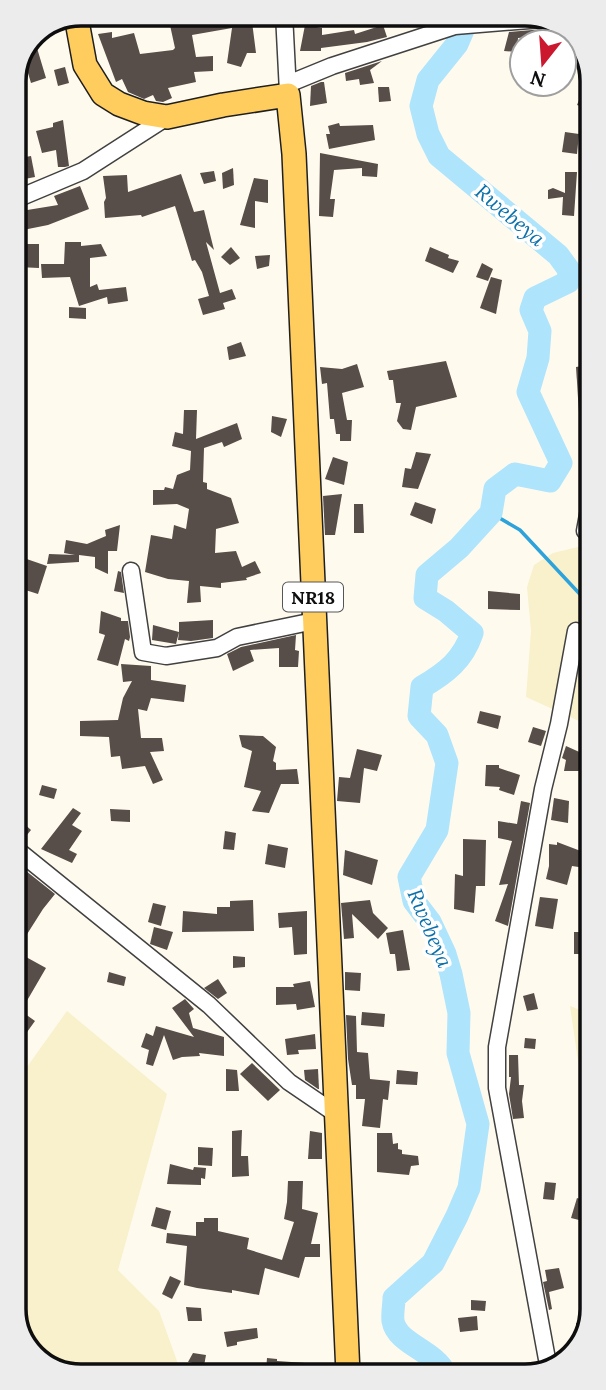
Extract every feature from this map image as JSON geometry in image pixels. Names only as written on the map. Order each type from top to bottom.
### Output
[{"type":"main road","points":[[78,26],[85,65],[103,94],[119,104],[143,113],[167,117],[288,90]]},
{"type":"main road","name":"NR18","points":[[288,90],[295,167],[348,1364]]},
{"type":"street","points":[[285,26],[288,90],[332,66],[455,26]]},
{"type":"street","points":[[26,195],[83,172],[167,117]]},
{"type":"street","points":[[131,571],[143,652],[166,656],[217,648],[237,637],[314,621]]},
{"type":"street","points":[[547,1359],[497,1088],[497,1047],[543,789],[559,724],[576,631]]},
{"type":"street","points":[[26,857],[209,1005],[289,1082],[336,1114]]},
{"type":"shaded area","points":[[580,546],[580,721],[526,697],[531,631],[527,587],[534,565],[553,553]]},
{"type":"shaded area","points":[[570,1006],[580,1010],[580,1075]]},
{"type":"shaded area","points":[[67,1011],[167,1094],[118,1270],[159,1311],[178,1364],[78,1364],[64,1361],[40,1345],[29,1326],[26,1308],[26,1068]]},
{"type":"building","points":[[170,26],[253,26],[256,53],[247,53],[241,67],[227,63],[232,28],[192,35],[196,57],[213,56],[213,71],[194,72],[196,82],[168,88],[172,98],[163,102],[156,101],[153,95],[144,99],[128,92],[122,79],[116,82],[98,34],[112,32],[112,38],[134,33],[140,54],[175,48]]},
{"type":"building","points":[[305,26],[322,28],[322,35],[354,30],[355,34],[383,26],[387,37],[321,48],[321,51],[300,51]]},
{"type":"building","points":[[508,36],[508,51],[504,51]]},
{"type":"building","points":[[37,49],[46,78],[31,83],[28,67]]},
{"type":"building","points":[[382,61],[370,70],[374,83],[360,85],[359,79],[346,81],[345,73]]},
{"type":"building","points":[[65,67],[69,83],[58,86],[54,70]]},
{"type":"building","points":[[324,82],[327,103],[310,106],[311,86]]},
{"type":"building","points":[[378,87],[389,87],[391,101],[379,102]]},
{"type":"building","points":[[63,120],[69,166],[58,167],[56,150],[42,153],[36,131],[53,127],[53,123]]},
{"type":"building","points":[[339,123],[340,126],[373,125],[375,140],[329,149],[326,134],[330,134],[328,126]]},
{"type":"building","points":[[565,132],[579,134],[577,154],[562,152]]},
{"type":"building","points":[[320,153],[378,164],[377,177],[362,176],[362,168],[334,170],[330,199],[335,199],[333,217],[319,216]]},
{"type":"building","points":[[31,156],[35,177],[26,179],[26,157]]},
{"type":"building","points":[[233,168],[234,185],[223,189],[222,173]]},
{"type":"building","points":[[214,171],[216,181],[204,184],[200,173]]},
{"type":"building","points":[[565,172],[577,172],[574,216],[562,215],[563,197],[548,199],[548,190],[553,188],[565,193]]},
{"type":"building","points":[[181,174],[194,212],[204,210],[214,250],[206,242],[220,293],[232,289],[236,299],[223,303],[225,309],[203,315],[198,299],[209,296],[202,272],[195,260],[192,261],[175,206],[142,217],[105,218],[103,176],[127,175],[128,192]]},
{"type":"building","points":[[254,178],[268,180],[268,203],[255,201],[255,228],[240,225]]},
{"type":"building","points":[[80,186],[89,209],[48,225],[26,229],[26,210],[58,205],[54,196]]},
{"type":"building","points":[[65,242],[81,242],[81,246],[101,244],[107,256],[90,258],[90,287],[97,284],[99,290],[126,287],[128,301],[108,304],[107,297],[79,306],[70,277],[42,278],[41,264],[64,264]]},
{"type":"building","points":[[26,244],[39,244],[39,268],[26,267]]},
{"type":"building","points":[[231,247],[240,258],[230,265],[221,257]]},
{"type":"building","points":[[430,247],[459,261],[453,273],[425,261]]},
{"type":"building","points":[[270,255],[269,266],[257,269],[255,256]]},
{"type":"building","points":[[482,263],[493,269],[488,281],[476,277]]},
{"type":"building","points":[[491,277],[502,280],[496,314],[480,308]]},
{"type":"building","points":[[69,307],[86,308],[86,319],[69,318]]},
{"type":"building","points":[[241,342],[246,356],[229,360],[227,347]]},
{"type":"building","points":[[446,361],[457,397],[416,407],[411,430],[403,429],[397,421],[401,403],[396,403],[393,380],[389,380],[387,371]]},
{"type":"building","points":[[357,364],[364,387],[342,393],[347,420],[352,420],[351,441],[340,441],[334,419],[330,419],[327,383],[322,384],[320,367],[342,369]]},
{"type":"building","points":[[580,366],[580,413],[579,413],[576,367]]},
{"type":"building","points":[[184,410],[197,410],[196,439],[237,423],[242,439],[224,447],[222,442],[204,448],[203,482],[207,483],[207,489],[231,498],[239,523],[216,529],[215,553],[236,551],[242,567],[255,561],[261,573],[246,578],[247,580],[221,583],[221,588],[200,586],[201,602],[187,603],[189,581],[168,579],[145,572],[151,535],[172,539],[174,525],[186,529],[189,509],[177,504],[153,505],[153,490],[164,490],[165,487],[173,489],[177,475],[190,470],[191,451],[172,446],[175,432],[183,434]]},
{"type":"building","points":[[272,416],[287,419],[281,437],[271,432]]},
{"type":"building","points":[[416,452],[431,454],[418,489],[402,487],[405,468],[411,469]]},
{"type":"building","points":[[333,457],[348,462],[344,485],[325,479]]},
{"type":"building","points":[[342,494],[335,535],[325,535],[323,496]]},
{"type":"building","points":[[415,502],[436,509],[432,524],[410,515]]},
{"type":"building","points":[[354,504],[363,504],[364,533],[354,533]]},
{"type":"building","points":[[120,525],[117,551],[108,551],[108,574],[95,568],[95,557],[79,555],[79,562],[47,564],[49,554],[75,555],[64,553],[66,540],[87,544],[106,536],[105,530]]},
{"type":"building","points":[[26,559],[47,566],[38,594],[26,590]]},
{"type":"building","points":[[118,571],[121,572],[124,593],[114,591]]},
{"type":"building","points":[[488,591],[520,594],[520,610],[488,609]]},
{"type":"building","points":[[101,611],[121,618],[121,621],[128,621],[130,637],[129,641],[125,639],[118,666],[97,660],[105,635],[99,633]]},
{"type":"building","points":[[213,620],[213,638],[178,640],[179,622]]},
{"type":"building","points":[[153,625],[179,632],[176,644],[152,640]]},
{"type":"building","points":[[296,635],[298,667],[279,667],[279,648],[250,650],[254,661],[233,671],[227,654],[241,647]]},
{"type":"building","points":[[121,664],[151,666],[151,680],[186,685],[184,702],[151,698],[147,711],[138,709],[141,738],[162,738],[164,751],[150,752],[163,780],[153,784],[145,766],[122,769],[120,756],[111,757],[109,737],[80,736],[80,721],[118,720],[123,698],[132,681],[123,682]]},
{"type":"building","points":[[480,711],[501,716],[498,729],[477,723]]},
{"type":"building","points":[[533,727],[546,731],[541,746],[528,742]]},
{"type":"building","points":[[239,735],[263,736],[276,747],[273,761],[276,763],[276,770],[297,769],[299,784],[281,784],[269,813],[252,811],[261,791],[244,787],[252,751],[242,747]]},
{"type":"building","points":[[566,746],[580,752],[579,771],[564,771],[566,760],[562,758]]},
{"type":"building","points":[[357,749],[382,755],[377,771],[364,768],[360,803],[337,801],[339,777],[350,778]]},
{"type":"building","points":[[486,765],[499,765],[499,768],[520,775],[514,795],[499,790],[500,787],[485,786]]},
{"type":"building","points":[[42,785],[57,789],[54,799],[39,795]]},
{"type":"building","points":[[554,798],[569,801],[568,823],[551,820]]},
{"type":"building","points":[[521,801],[530,803],[508,926],[495,921],[508,884],[499,885],[512,841],[498,838],[498,821],[517,824]]},
{"type":"building","points":[[73,808],[81,813],[72,825],[82,831],[69,850],[77,854],[72,863],[41,849]]},
{"type":"building","points":[[110,809],[130,810],[130,822],[111,821]]},
{"type":"building","points":[[225,831],[236,833],[234,850],[223,849]]},
{"type":"building","points":[[463,839],[486,840],[485,886],[476,886],[474,913],[454,909],[455,874],[463,876]]},
{"type":"building","points":[[557,842],[580,851],[580,867],[572,866],[567,885],[546,879],[549,844],[557,845]]},
{"type":"building","points":[[268,844],[288,848],[285,868],[265,864]]},
{"type":"building","points":[[345,850],[378,860],[372,885],[343,875]]},
{"type":"building","points":[[26,871],[55,894],[26,936]]},
{"type":"building","points":[[540,897],[558,899],[553,929],[535,926]]},
{"type":"building","points":[[253,900],[254,931],[182,932],[183,911],[217,914],[217,907],[230,907],[230,901]]},
{"type":"building","points":[[370,900],[373,913],[388,928],[378,939],[352,914],[354,938],[344,939],[341,903]]},
{"type":"building","points":[[153,903],[166,906],[161,926],[148,922]]},
{"type":"building","points":[[307,911],[307,954],[294,955],[292,927],[279,928],[278,913]]},
{"type":"building","points":[[154,927],[173,932],[167,950],[150,944]]},
{"type":"building","points":[[403,930],[410,970],[397,971],[395,954],[390,954],[386,933]]},
{"type":"building","points":[[574,932],[580,932],[580,954],[574,954]]},
{"type":"building","points":[[233,956],[245,957],[245,967],[233,968]]},
{"type":"building","points":[[26,957],[46,968],[26,1002]]},
{"type":"building","points":[[109,972],[126,977],[124,986],[107,982]]},
{"type":"building","points":[[345,972],[361,973],[360,991],[345,990]]},
{"type":"building","points":[[218,979],[227,993],[218,999],[204,988]]},
{"type":"building","points":[[310,981],[315,1007],[297,1010],[296,1004],[276,1005],[276,987],[294,987],[293,984]]},
{"type":"building","points":[[534,993],[538,1009],[527,1011],[523,996]]},
{"type":"building","points":[[185,999],[194,1009],[189,1013],[193,1028],[224,1037],[224,1056],[199,1053],[200,1056],[173,1060],[164,1035],[153,1066],[146,1064],[149,1050],[141,1047],[146,1033],[153,1036],[156,1026],[194,1037],[172,1008]]},
{"type":"building","points":[[362,1012],[385,1014],[384,1027],[361,1025]]},
{"type":"building","points":[[26,1015],[35,1021],[26,1034]]},
{"type":"building","points":[[346,1015],[356,1016],[357,1052],[368,1053],[370,1079],[390,1081],[388,1100],[383,1099],[380,1128],[362,1126],[365,1099],[356,1099],[356,1085],[352,1085]]},
{"type":"building","points":[[315,1034],[316,1049],[298,1050],[299,1054],[287,1055],[285,1039]]},
{"type":"building","points":[[525,1038],[536,1039],[535,1049],[524,1048]]},
{"type":"building","points":[[509,1055],[518,1055],[519,1085],[524,1085],[524,1118],[513,1119],[509,1094]]},
{"type":"building","points":[[252,1063],[280,1090],[268,1101],[240,1074]]},
{"type":"building","points":[[226,1069],[237,1070],[239,1091],[226,1091]]},
{"type":"building","points":[[318,1069],[319,1089],[305,1080],[304,1070]]},
{"type":"building","points":[[397,1070],[418,1072],[417,1085],[396,1084]]},
{"type":"building","points":[[242,1130],[241,1156],[248,1156],[249,1176],[232,1177],[232,1131]]},
{"type":"building","points":[[310,1131],[322,1133],[322,1159],[308,1159]]},
{"type":"building","points":[[377,1133],[392,1133],[393,1144],[398,1143],[402,1154],[418,1156],[419,1165],[411,1166],[409,1175],[377,1172]]},
{"type":"building","points":[[198,1147],[213,1148],[212,1166],[198,1165]]},
{"type":"building","points":[[170,1164],[193,1170],[194,1167],[206,1168],[205,1179],[201,1178],[201,1185],[167,1184]]},
{"type":"building","points":[[288,1181],[303,1181],[302,1209],[318,1213],[311,1244],[320,1244],[320,1257],[305,1257],[299,1278],[265,1268],[259,1295],[184,1285],[187,1246],[166,1243],[167,1233],[196,1236],[196,1222],[204,1222],[204,1218],[218,1218],[218,1231],[249,1238],[247,1249],[282,1260],[294,1222],[284,1219]]},
{"type":"building","points":[[545,1182],[556,1183],[554,1200],[543,1199]]},
{"type":"building","points":[[577,1198],[580,1199],[580,1220],[571,1218]]},
{"type":"building","points":[[156,1207],[171,1211],[166,1230],[151,1226]]},
{"type":"building","points":[[559,1268],[564,1288],[549,1292],[552,1309],[549,1310],[543,1282],[547,1281],[545,1270]]},
{"type":"building","points":[[170,1276],[181,1281],[172,1299],[162,1294]]},
{"type":"building","points":[[471,1300],[486,1301],[485,1311],[471,1310]]},
{"type":"building","points":[[186,1307],[201,1308],[202,1321],[188,1321]]},
{"type":"building","points":[[477,1316],[478,1330],[460,1332],[458,1318]]},
{"type":"building","points":[[257,1328],[258,1338],[227,1347],[224,1332]]},
{"type":"building","points":[[193,1353],[206,1355],[204,1364],[188,1362]]},
{"type":"building","points":[[267,1358],[320,1364],[267,1364]]},
{"type":"waterway","name":"Rwebeya","points":[[439,1364],[401,1336],[393,1321],[394,1298],[433,1263],[457,1216],[469,1188],[478,1124],[458,1053],[459,1013],[451,974],[430,922],[414,901],[409,877],[437,830],[447,763],[437,735],[419,716],[422,687],[453,665],[464,651],[472,633],[446,611],[425,598],[427,575],[459,548],[491,513],[495,489],[515,474],[550,481],[561,463],[528,392],[538,358],[540,331],[531,310],[535,298],[568,282],[569,270],[558,255],[439,156],[428,134],[421,106],[428,80],[457,44],[465,26]]},
{"type":"waterway","points":[[491,513],[520,530],[580,594]]}]
